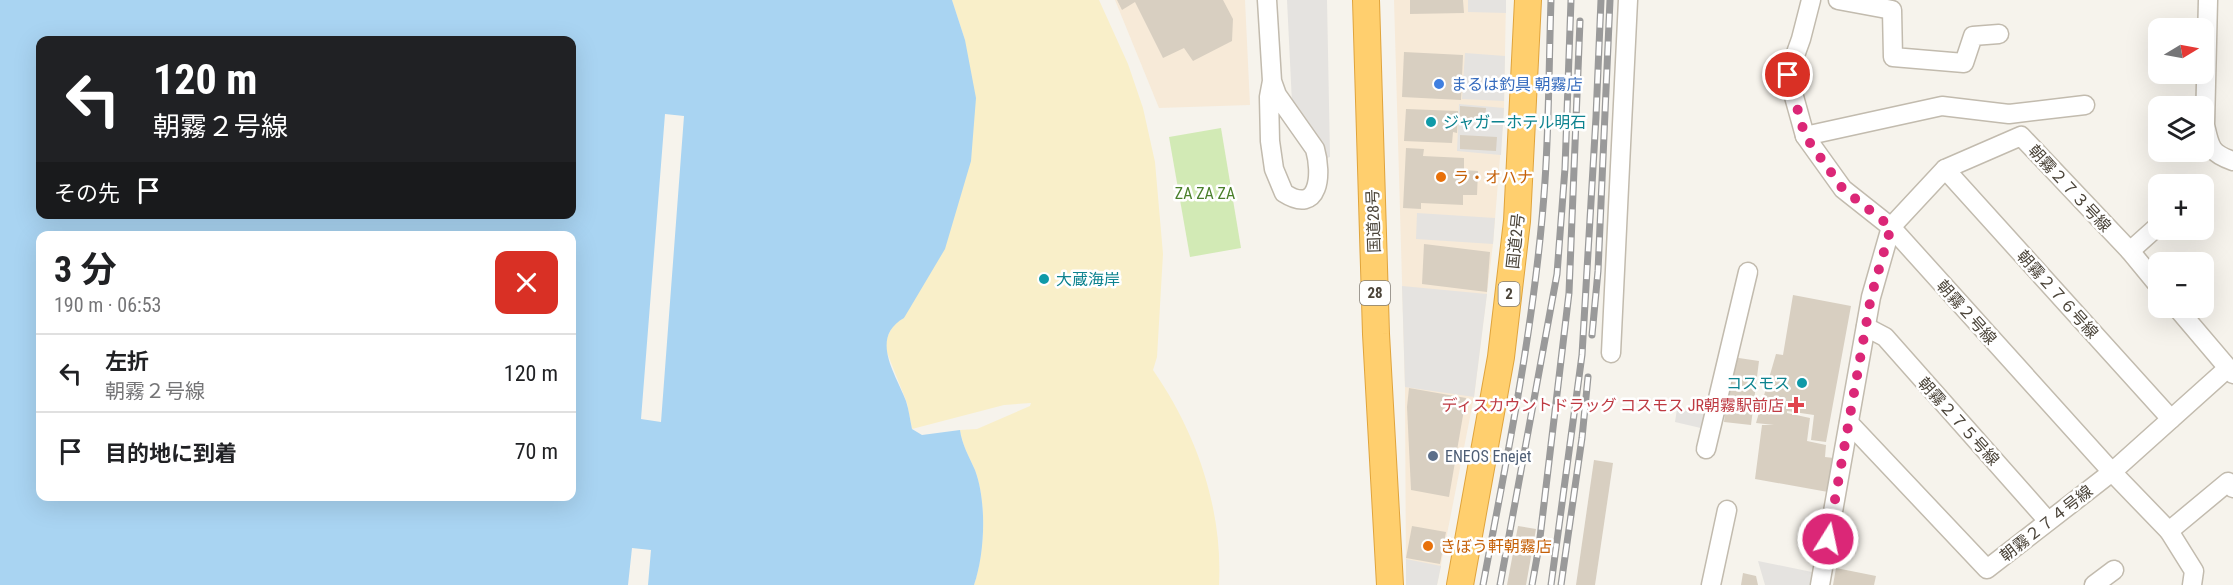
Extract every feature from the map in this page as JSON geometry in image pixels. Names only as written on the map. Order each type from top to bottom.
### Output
[{"type":"highway","name":"国道28号","points":[[1366,0],[1376,334],[1390,585]]},
{"type":"highway","name":"国道2号","points":[[1460,585],[1501,357],[1518,221],[1528,0]]},
{"type":"street","points":[[1267,0],[1272,81],[1269,97],[1274,169],[1284,193],[1298,200],[1312,195],[1318,187],[1318,159],[1315,149],[1277,95],[1272,81]]},
{"type":"street","points":[[1611,353],[1628,0]]},
{"type":"street","name":"朝霧２号線","points":[[1811,0],[1801,39],[1788,75],[1805,136],[1843,189],[1891,227],[2112,472],[2169,531],[2194,571],[2192,585]]},
{"type":"street","points":[[1838,0],[1892,10],[1893,57],[1964,63],[1973,36],[1999,34]]},
{"type":"street","points":[[2208,0],[2205,125],[2209,144],[2218,156],[2233,161]]},
{"type":"street","points":[[1805,136],[1942,106],[2009,114],[2085,105]]},
{"type":"street","name":"朝霧２７３号線","points":[[1820,585],[1871,297],[1891,227],[1945,169],[2021,136],[2148,273]]},
{"type":"street","name":"朝霧２７６号線","points":[[1945,169],[2171,419]]},
{"type":"street","points":[[2130,251],[2148,235]]},
{"type":"street","points":[[1706,448],[1748,272]]},
{"type":"street","points":[[2185,318],[2230,371]]},
{"type":"street","name":"朝霧２７５号線","points":[[1866,327],[1885,338],[2048,521]]},
{"type":"street","name":"朝霧２７４号線","points":[[1849,423],[1987,569],[2112,472],[2171,419],[2230,371]]},
{"type":"street","points":[[2169,531],[2231,483]]},
{"type":"street","points":[[1711,585],[1727,510]]},
{"type":"street","points":[[2094,585],[2114,570]]},
{"type":"shaded area","points":[[1115,0],[1245,0],[1250,105],[1159,108]]},
{"type":"shaded area","points":[[1287,0],[1327,0],[1330,157],[1324,159],[1292,103]]},
{"type":"shaded area","points":[[1394,0],[1506,0],[1504,108],[1493,244],[1474,397],[1437,585],[1406,585],[1405,387]]},
{"type":"shaded area","points":[[1468,0],[1506,0],[1506,13],[1468,12]]},
{"type":"shaded area","points":[[1465,53],[1505,56],[1504,101],[1462,99]]},
{"type":"shaded area","points":[[1459,104],[1504,108],[1501,155],[1457,151]]},
{"type":"shaded area","points":[[1417,213],[1495,218],[1493,244],[1416,239]]},
{"type":"shaded area","points":[[1402,286],[1487,294],[1474,397],[1405,387]]},
{"type":"shaded area","points":[[1677,409],[1707,415],[1705,429],[1675,422]]},
{"type":"shaded area","points":[[1406,559],[1441,566],[1437,585],[1406,585]]},
{"type":"shaded area","points":[[1758,561],[1812,572],[1810,585],[1765,585]]},
{"type":"green space","name":"ZA ZA ZA","points":[[1221,128],[1241,248],[1190,257],[1169,137]]},
{"type":"sand","name":"大蔵海岸","points":[[952,0],[1099,0],[1128,64],[1143,108],[1155,162],[1163,254],[1157,357],[1153,370],[1182,419],[1204,472],[1216,528],[1219,585],[974,585],[982,543],[983,512],[979,483],[960,430],[977,429],[1030,406],[1031,403],[1004,405],[912,429],[907,403],[886,350],[886,340],[894,323],[904,318],[909,306],[965,40]]},
{"type":"water","points":[[0,0],[952,0],[965,40],[976,98],[971,161],[945,249],[904,318],[894,326],[888,336],[887,346],[888,357],[906,401],[912,429],[922,435],[960,430],[964,446],[975,470],[981,497],[983,528],[978,572],[974,585],[648,585],[651,550],[632,548],[628,585],[0,585]],"holes":[[[665,114],[684,116],[661,422],[641,419]]]},
{"type":"building","points":[[1117,0],[1223,0],[1233,19],[1232,41],[1193,61],[1184,48],[1163,58],[1135,2],[1122,10]]},
{"type":"building","points":[[1410,0],[1463,0],[1464,13],[1410,14]]},
{"type":"building","points":[[1404,52],[1463,55],[1461,100],[1402,97]]},
{"type":"building","points":[[1460,106],[1486,108],[1485,121],[1460,120]]},
{"type":"building","name":"ジャガーホテル明石","points":[[1406,109],[1458,111],[1457,133],[1453,132],[1452,143],[1404,141]]},
{"type":"building","points":[[1460,135],[1497,137],[1496,151],[1460,149]]},
{"type":"building","name":"ラ・オハナ","points":[[1406,148],[1424,149],[1423,156],[1464,158],[1464,170],[1478,171],[1477,195],[1463,195],[1463,205],[1421,203],[1421,209],[1403,208]]},
{"type":"building","points":[[1424,244],[1490,252],[1487,292],[1422,284]]},
{"type":"building","name":"コスモス","points":[[1793,295],[1851,306],[1826,442],[1811,440],[1814,415],[1787,411],[1787,413],[1810,418],[1807,441],[1826,445],[1825,457],[1834,458],[1828,492],[1755,479],[1762,425],[1774,425],[1756,423],[1776,354],[1783,355]]},
{"type":"building","points":[[1732,357],[1759,361],[1751,425],[1724,422]]},
{"type":"building","name":"ENEOS Enejet","points":[[1409,388],[1466,398],[1449,497],[1411,490],[1407,407]]},
{"type":"building","points":[[1594,460],[1613,463],[1595,585],[1576,585]]},
{"type":"building","points":[[1412,526],[1446,532],[1440,564],[1406,558]]},
{"type":"building","points":[[1518,526],[1536,529],[1526,585],[1507,585]]},
{"type":"building","points":[[1836,568],[1876,576],[1874,585],[1833,585]]},
{"type":"building","points":[[1743,573],[1756,576],[1758,585],[1741,585]]},
{"type":"railway","points":[[1483,585],[1520,384],[1541,232],[1548,113],[1551,0]]},
{"type":"railway","points":[[1500,585],[1557,274],[1565,168],[1571,0]]},
{"type":"railway","points":[[1551,585],[1582,355],[1601,0]]},
{"type":"railway","points":[[1592,335],[1598,271],[1610,0]]},
{"type":"railway","points":[[1532,585],[1539,546],[1569,293],[1580,21]]},
{"type":"railway","points":[[1561,585],[1582,438],[1588,377]]},
{"type":"place","name":"まるは釣具 朝霧店","points":[[1439,84]]},
{"type":"place","name":"ジャガーホテル明石","points":[[1431,122]]},
{"type":"place","name":"ラ・オハナ","points":[[1441,177]]},
{"type":"place","name":"大蔵海岸","points":[[1044,279]]},
{"type":"place","name":"コスモス","points":[[1802,383]]},
{"type":"place","name":"ディスカウントドラッグ コスモス JR朝霧駅前店","points":[[1796,405]]},
{"type":"place","name":"ENEOS Enejet","points":[[1433,456]]},
{"type":"place","name":"きぼう軒朝霧店","points":[[1428,546]]},
{"type":"route","points":[[1788,75],[1805,136],[1843,189],[1891,227],[1871,297],[1828,539]]}]
